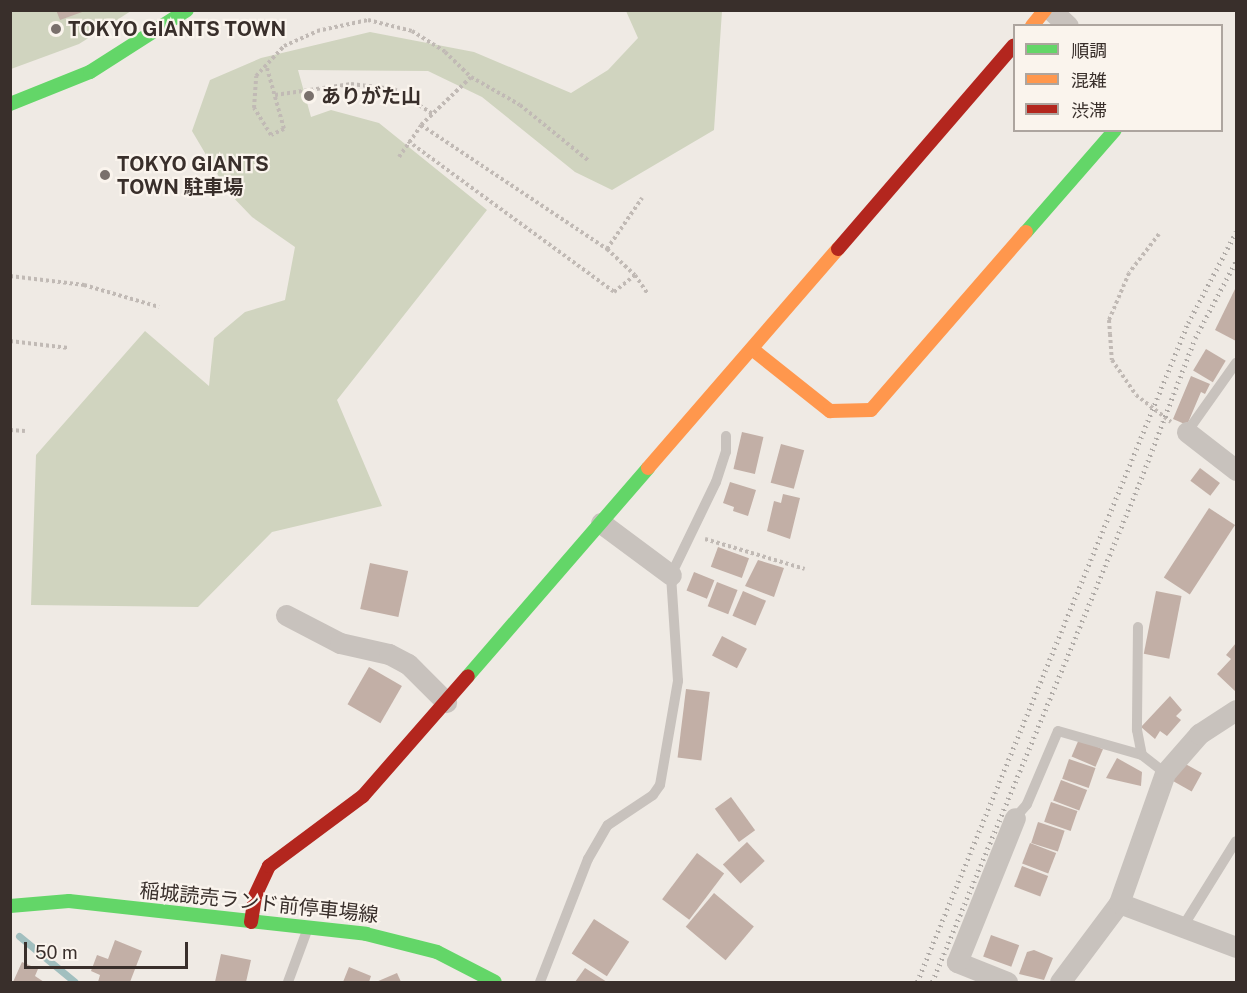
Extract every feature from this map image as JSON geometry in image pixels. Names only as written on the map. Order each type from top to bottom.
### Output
[{"type":"street","points":[[10,104],[90,72],[187,10]]},
{"type":"street","points":[[1034,24],[1045,10]]},
{"type":"street","points":[[1051,10],[1066,24]]},
{"type":"street","points":[[251,922],[255,896],[269,866],[363,796],[447,702],[1013,46]]},
{"type":"street","points":[[752,349],[830,411],[871,410],[1113,132]]},
{"type":"street","points":[[1187,432],[1236,470]]},
{"type":"street","points":[[601,523],[670,575]]},
{"type":"street","points":[[286,615],[340,643],[389,654],[408,664],[447,702]]},
{"type":"street","points":[[1060,982],[1119,903],[1165,773],[1199,734],[1236,710]]},
{"type":"street","points":[[1007,982],[957,962],[1015,818]]},
{"type":"street","name":"稲城読売ランド前停車場線","points":[[10,906],[69,901],[366,934],[415,944],[495,982]]},
{"type":"street","points":[[1119,903],[1236,947]]},
{"type":"lane","points":[[1187,432],[1236,363]]},
{"type":"lane","points":[[540,982],[588,859],[608,825],[653,795],[660,785],[678,681],[670,575],[716,482],[726,452],[726,436]]},
{"type":"lane","points":[[1138,627],[1137,730],[1142,755]]},
{"type":"lane","points":[[1015,818],[1027,804],[1058,731],[1142,755],[1165,773]]},
{"type":"lane","points":[[1182,928],[1236,841]]},
{"type":"lane","points":[[288,982],[308,928]]},
{"type":"path","points":[[267,68],[284,129],[271,135],[254,108],[256,76],[267,68],[284,46],[317,31],[368,20],[412,31],[445,52],[471,77],[520,105],[589,161]]},
{"type":"path","points":[[399,157],[421,125],[471,77]]},
{"type":"path","points":[[275,95],[351,84],[394,89],[433,114]]},
{"type":"path","points":[[421,125],[607,249],[635,275],[647,294]]},
{"type":"path","points":[[408,141],[614,292],[635,275]]},
{"type":"path","points":[[607,249],[642,198]]},
{"type":"path","points":[[1159,234],[1129,273],[1109,320],[1112,360],[1147,406],[1187,432]]},
{"type":"path","points":[[10,276],[84,285],[159,307]]},
{"type":"path","points":[[10,340],[69,348]]},
{"type":"path","points":[[10,430],[25,431]]},
{"type":"path","points":[[691,534],[805,569]]},
{"type":"green space","name":"TOKYO GIANTS TOWN","points":[[11,11],[131,11],[79,44],[11,69]]},
{"type":"green space","points":[[626,11],[722,11],[714,130],[612,190],[575,172],[482,97],[428,71],[298,70],[311,117],[331,110],[379,123],[487,210],[337,400],[382,506],[272,532],[198,607],[31,605],[36,455],[145,331],[209,386],[214,338],[245,312],[285,300],[295,247],[252,217],[228,192],[192,131],[210,80],[261,58],[370,32],[474,52],[571,93],[608,70],[638,38]]},
{"type":"building","points":[[56,10],[85,10],[85,11],[60,20]]},
{"type":"building","points":[[1236,287],[1236,341],[1215,330]]},
{"type":"building","points":[[1206,349],[1226,361],[1213,382],[1193,370]]},
{"type":"building","points":[[1191,376],[1210,384],[1205,394],[1201,392],[1187,425],[1173,419]]},
{"type":"building","points":[[742,432],[763,437],[755,474],[733,469]]},
{"type":"building","points":[[781,444],[804,450],[794,489],[771,483]]},
{"type":"building","points":[[1200,468],[1220,483],[1210,496],[1190,481]]},
{"type":"building","points":[[730,482],[756,490],[748,516],[733,511],[734,507],[723,503]]},
{"type":"building","points":[[783,494],[800,498],[790,539],[767,531],[774,501],[781,503]]},
{"type":"building","points":[[1209,508],[1235,525],[1190,594],[1164,578]]},
{"type":"building","points":[[718,547],[749,558],[742,578],[711,567]]},
{"type":"building","points":[[758,560],[784,568],[774,597],[745,586]]},
{"type":"building","points":[[370,563],[408,571],[398,617],[360,609]]},
{"type":"building","points":[[694,572],[714,580],[707,599],[687,591]]},
{"type":"building","points":[[717,582],[738,590],[728,614],[708,606]]},
{"type":"building","points":[[743,591],[766,601],[755,626],[732,616]]},
{"type":"building","points":[[1156,591],[1182,596],[1169,659],[1144,654]]},
{"type":"building","points":[[722,636],[747,649],[737,668],[712,656]]},
{"type":"building","points":[[1236,643],[1236,692],[1217,674],[1231,659],[1226,655]]},
{"type":"building","points":[[369,667],[402,686],[380,723],[348,704]]},
{"type":"building","points":[[686,689],[710,692],[701,760],[678,757]]},
{"type":"building","points":[[1170,696],[1182,710],[1176,716],[1181,720],[1167,736],[1160,731],[1155,739],[1141,727]]},
{"type":"building","points":[[1079,739],[1103,749],[1096,767],[1072,756]]},
{"type":"building","points":[[1117,758],[1142,772],[1141,786],[1106,778]]},
{"type":"building","points":[[1069,759],[1095,768],[1089,788],[1062,779]]},
{"type":"building","points":[[1180,761],[1202,773],[1192,791],[1170,779]]},
{"type":"building","points":[[1061,780],[1087,790],[1079,811],[1053,801]]},
{"type":"building","points":[[731,797],[755,830],[739,842],[715,809]]},
{"type":"building","points":[[1051,802],[1077,811],[1071,831],[1044,822]]},
{"type":"building","points":[[1038,822],[1065,831],[1058,852],[1031,843]]},
{"type":"building","points":[[747,842],[765,861],[741,884],[723,865]]},
{"type":"building","points":[[1030,843],[1056,853],[1048,874],[1022,864]]},
{"type":"building","points":[[697,853],[724,873],[689,920],[662,899]]},
{"type":"building","points":[[1022,866],[1048,876],[1040,897],[1014,887]]},
{"type":"building","points":[[714,893],[754,926],[726,960],[686,927]]},
{"type":"building","points":[[594,919],[629,942],[607,976],[572,953]]},
{"type":"building","points":[[991,935],[1019,945],[1011,967],[983,957]]},
{"type":"building","points":[[115,940],[142,951],[130,982],[98,982],[100,975],[91,971],[97,955],[108,959]]},
{"type":"building","points":[[1034,950],[1053,958],[1044,980],[1019,974],[1027,952]]},
{"type":"building","points":[[221,954],[251,960],[246,982],[215,982]]},
{"type":"building","points":[[22,962],[38,969],[35,976],[44,982],[13,982]]},
{"type":"building","points":[[349,967],[371,976],[369,982],[343,982]]},
{"type":"building","points":[[585,968],[607,982],[575,982]]},
{"type":"building","points":[[397,973],[401,982],[376,982]]},
{"type":"waterway","points":[[19,936],[75,982]]},
{"type":"railway","points":[[917,982],[1188,323],[1236,232]]},
{"type":"railway","points":[[932,982],[1139,484],[1195,338],[1236,261]]},
{"type":"traffic: fast","points":[[10,104],[90,72],[187,10]]},
{"type":"traffic: fast","points":[[1026,232],[1113,132]]},
{"type":"traffic: fast","points":[[468,676],[648,468]]},
{"type":"traffic: fast","points":[[10,906],[69,901],[366,934],[437,952],[495,982]]},
{"type":"traffic: slow","points":[[1034,24],[1045,10]]},
{"type":"traffic: slow","points":[[752,349],[830,411],[871,410],[1026,232]]},
{"type":"traffic: slow","points":[[648,468],[838,249]]},
{"type":"traffic: jam","points":[[838,249],[1013,46]]},
{"type":"traffic: jam","points":[[251,922],[255,896],[269,866],[363,796],[468,676]]},
{"type":"place","name":"TOKYO GIANTS TOWN","points":[[56,29]]},
{"type":"place","name":"ありがた山","points":[[309,96]]},
{"type":"place","name":"TOKYO GIANTS TOWN 駐車場","points":[[105,175]]}]
